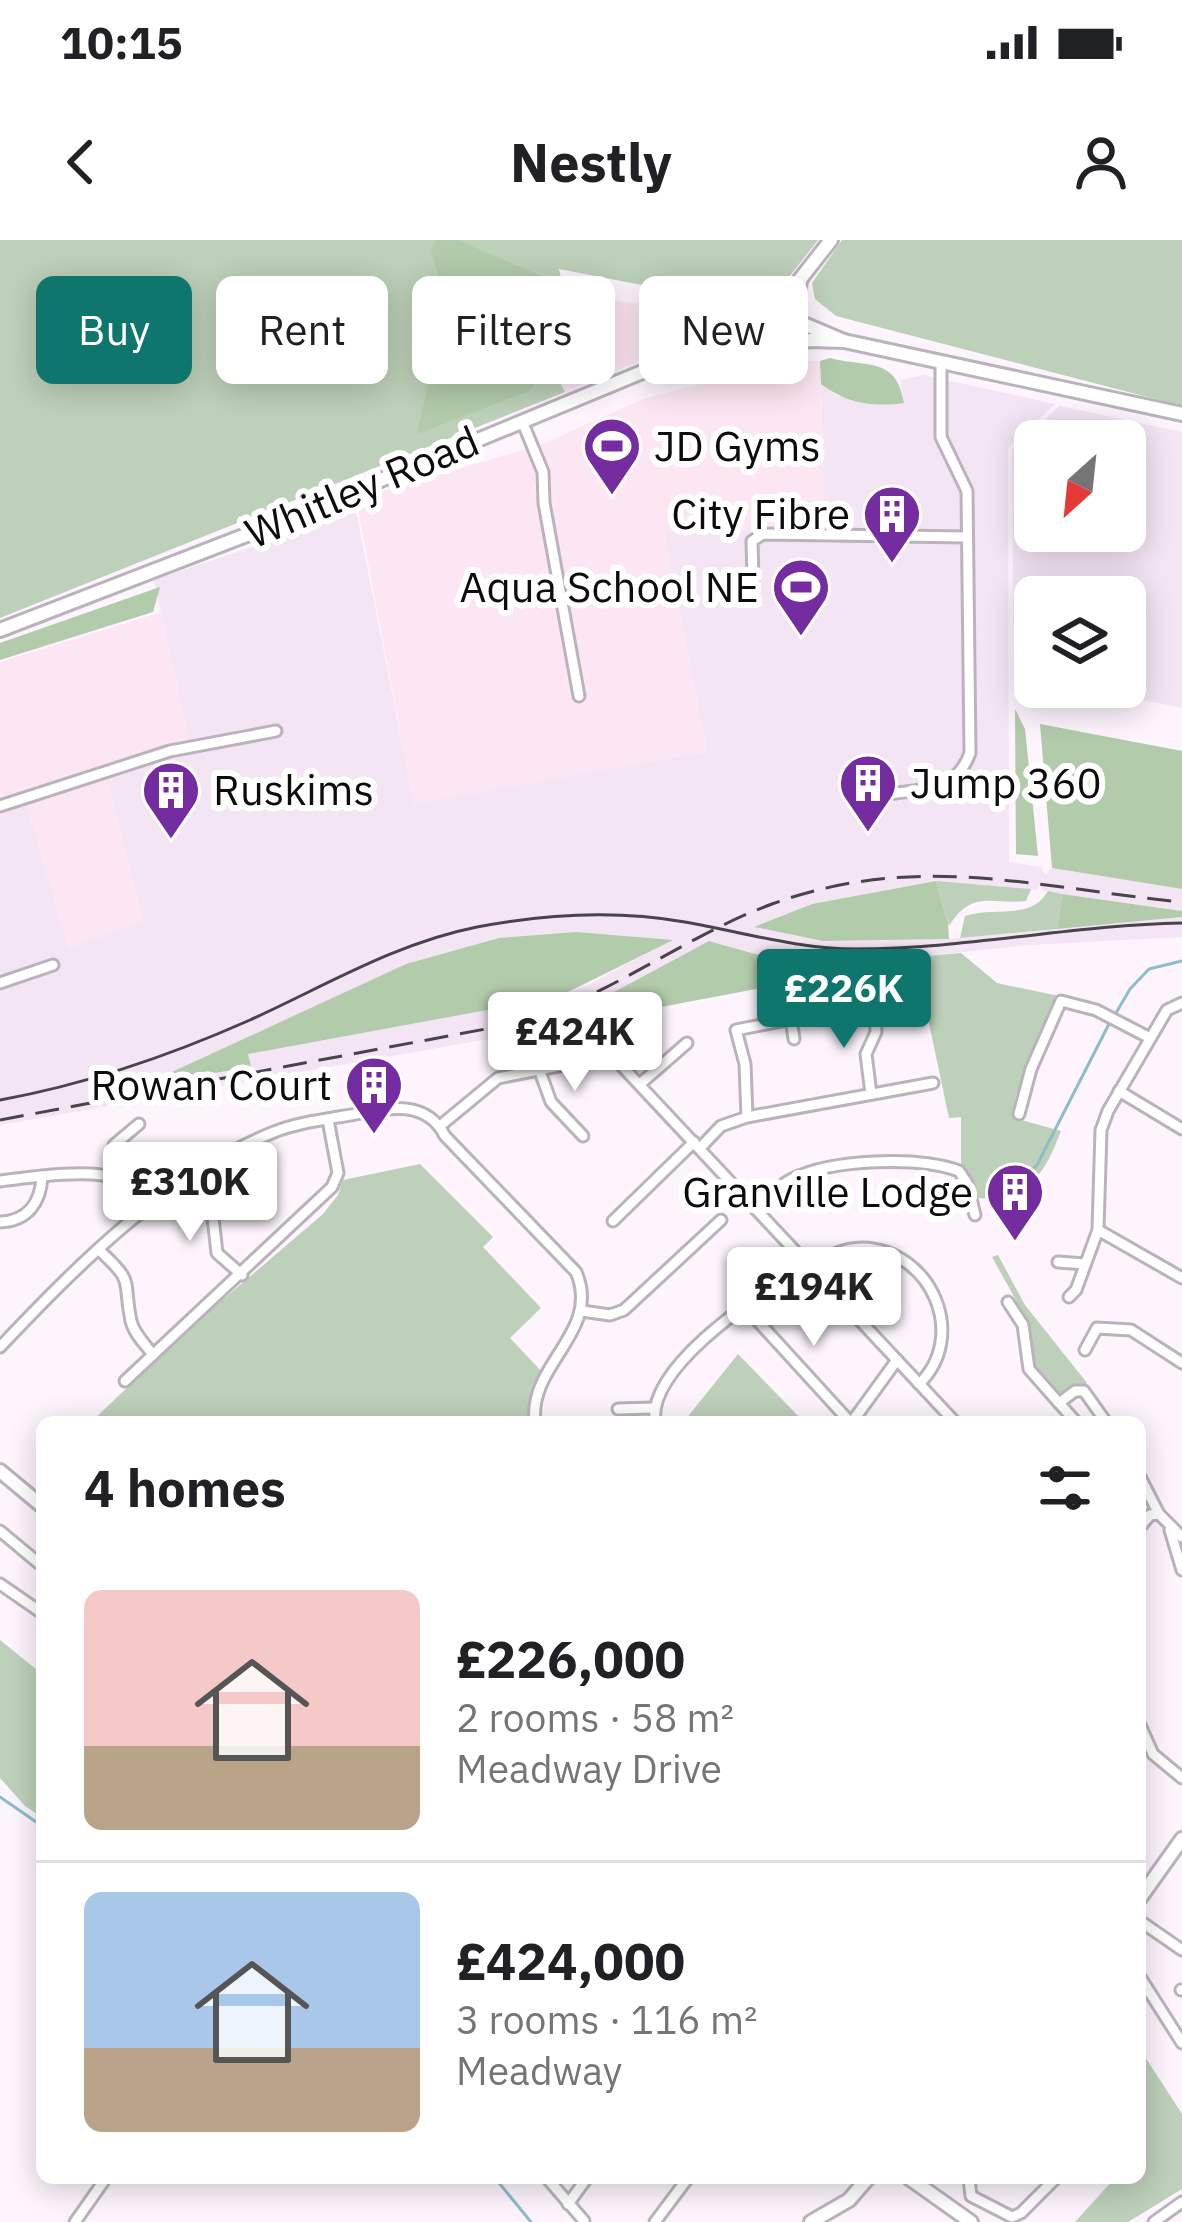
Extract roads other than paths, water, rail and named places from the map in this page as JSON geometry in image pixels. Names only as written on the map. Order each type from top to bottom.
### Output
[{"type":"main road","name":"Whitley Road","points":[[803,276],[831,240]]},
{"type":"main road","points":[[808,324],[844,341],[1182,414]]},
{"type":"main road","points":[[808,342],[844,341]]},
{"type":"main road","name":"Whitley Road","points":[[0,630],[267,527],[639,373]]},
{"type":"main road","points":[[0,1472],[36,1501]]},
{"type":"main road","points":[[1146,1890],[1182,1839]]},
{"type":"main road","points":[[811,2222],[849,2200],[863,2184]]},
{"type":"main road","points":[[927,2185],[971,2222]]},
{"type":"street","points":[[888,794],[944,787],[960,775],[970,753],[966,483],[941,437],[941,362]]},
{"type":"street","points":[[522,421],[543,472],[544,503],[579,696]]},
{"type":"street","points":[[753,580],[752,542],[763,534],[966,537]]},
{"type":"street","points":[[0,806],[170,752],[276,731]]},
{"type":"street","points":[[0,983],[53,965]]},
{"type":"street","points":[[862,1003],[875,1007],[888,999]]},
{"type":"street","points":[[1019,1114],[1020,1099],[1061,1001],[1096,1010],[1150,1038]]},
{"type":"street","points":[[1069,1297],[1098,1230],[1101,1130],[1167,1010],[1182,1003]]},
{"type":"street","points":[[871,1094],[866,1054],[875,1032],[875,1007]]},
{"type":"street","points":[[747,1117],[745,1064],[736,1030],[807,1016]]},
{"type":"street","points":[[791,1019],[794,1039]]},
{"type":"street","points":[[640,1084],[687,1043]]},
{"type":"street","points":[[440,1126],[498,1078],[605,1057],[619,1063],[949,1416]]},
{"type":"street","points":[[539,1069],[551,1102],[583,1136]]},
{"type":"street","points":[[613,1221],[722,1126],[747,1117],[933,1083]]},
{"type":"street","points":[[1119,1091],[1182,1129]]},
{"type":"street","points":[[0,1347],[147,1206],[185,1176],[278,1131],[407,1107],[440,1126],[576,1272],[584,1295],[582,1311],[541,1382],[535,1416]]},
{"type":"street","points":[[124,1381],[242,1275],[336,1180],[328,1120]]},
{"type":"street","points":[[110,1177],[114,1144],[139,1124]]},
{"type":"street","points":[[757,1210],[786,1182],[805,1174],[901,1159],[959,1171],[968,1183],[975,1214]]},
{"type":"street","points":[[0,1222],[18,1220],[28,1212],[38,1201],[42,1176]]},
{"type":"street","points":[[185,1176],[213,1218],[217,1252],[242,1275]]},
{"type":"street","points":[[0,1180],[110,1177],[126,1183],[147,1206]]},
{"type":"street","points":[[582,1311],[610,1315],[624,1310],[721,1220]]},
{"type":"street","points":[[1098,1230],[1182,1278]]},
{"type":"street","points":[[654,1416],[653,1408],[674,1372],[743,1306],[808,1265],[860,1248],[888,1253],[925,1280],[939,1306],[942,1339],[937,1360],[919,1384]]},
{"type":"street","points":[[100,1251],[124,1274],[130,1286],[131,1319],[153,1355]]},
{"type":"street","points":[[1058,1262],[1085,1264]]},
{"type":"street","points":[[1008,1302],[1023,1325],[1029,1369],[1074,1416]]},
{"type":"street","points":[[743,1306],[845,1416]]},
{"type":"street","points":[[1085,1350],[1097,1328],[1123,1328],[1182,1364]]},
{"type":"street","points":[[856,1416],[898,1360]]},
{"type":"street","points":[[1059,1403],[1075,1391],[1084,1391],[1102,1416]]},
{"type":"street","points":[[618,1409],[653,1408]]},
{"type":"street","points":[[1146,1489],[1169,1528],[1182,1570]]},
{"type":"street","points":[[1146,1520],[1159,1514]]},
{"type":"street","points":[[1169,1528],[1182,1537]]},
{"type":"street","points":[[0,1531],[36,1561]]},
{"type":"street","points":[[0,1584],[34,1614]]},
{"type":"street","points":[[1146,1738],[1153,1754],[1182,1778]]},
{"type":"street","points":[[1146,1755],[1153,1754]]},
{"type":"street","points":[[1146,1925],[1182,1950]]},
{"type":"street","points":[[1146,1985],[1177,2025],[1182,2043]]},
{"type":"street","points":[[72,2221],[101,2184]]},
{"type":"street","points":[[552,2184],[584,2222]]},
{"type":"street","points":[[568,2204],[583,2184]]},
{"type":"street","points":[[655,2222],[684,2184]]},
{"type":"street","points":[[970,2184],[971,2196],[1008,2219],[1021,2213],[1050,2184]]},
{"type":"street","points":[[1154,2222],[1182,2202]]},
{"type":"waterway","points":[[1116,1013],[1149,969],[1182,961]]},
{"type":"waterway","points":[[987,1196],[1007,1193],[1037,1165],[1109,1024]]},
{"type":"waterway","points":[[0,1797],[36,1822]]},
{"type":"waterway","points":[[500,2184],[531,2222]]},
{"type":"tram line","points":[[0,1100],[159,1057],[389,954],[447,934],[503,923],[581,915],[633,916],[856,949],[1182,923]]},
{"type":"railway","points":[[0,1120],[523,1022],[587,997],[740,917],[826,888],[927,876],[1182,902]]},
{"type":"place","name":"JD Gyms","points":[[612,497]]},
{"type":"place","name":"City Fibre","points":[[892,565]]},
{"type":"place","name":"Aqua School NE","points":[[801,638]]},
{"type":"place","name":"Jump 360","points":[[868,834]]},
{"type":"place","name":"Ruskims","points":[[171,841]]},
{"type":"place","name":"Rowan Court","points":[[374,1136]]},
{"type":"place","name":"Granville Lodge","points":[[1015,1243]]}]
